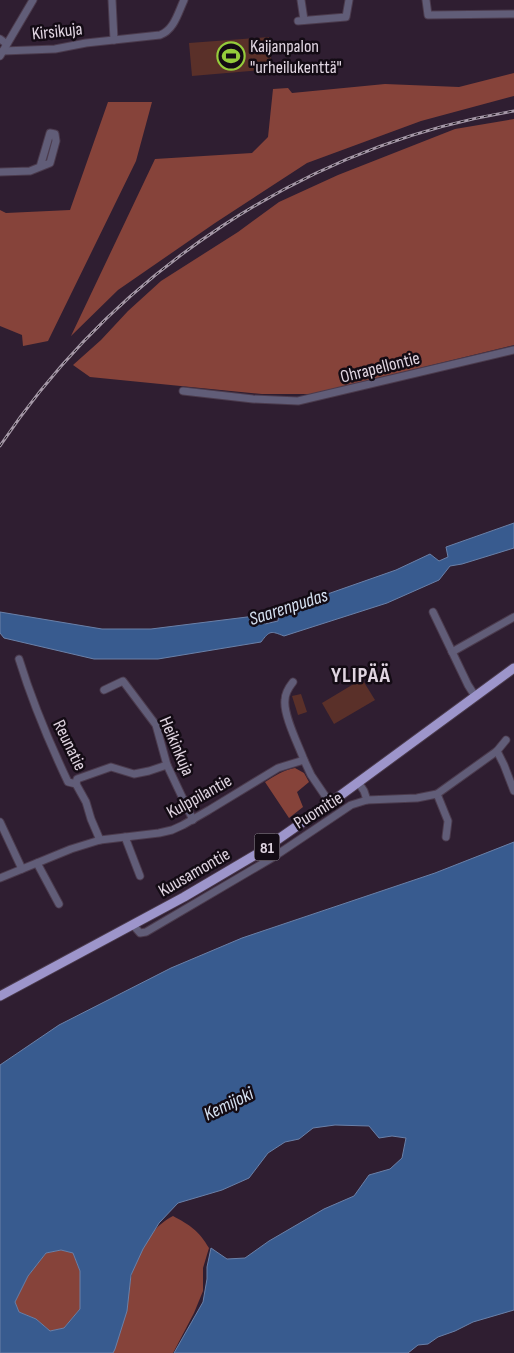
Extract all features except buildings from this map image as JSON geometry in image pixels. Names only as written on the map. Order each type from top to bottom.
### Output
[{"type":"main road","name":"Kuusamontie","points":[[0,996],[236,867],[330,803],[514,668]]},
{"type":"street","points":[[2,53],[33,0]]},
{"type":"street","points":[[112,0],[114,40]]},
{"type":"street","name":"Kirsikuja","points":[[2,53],[55,49],[160,35],[167,32],[184,0]]},
{"type":"street","points":[[301,0],[301,21],[346,17],[349,0]]},
{"type":"street","points":[[426,0],[428,15],[514,14]]},
{"type":"street","points":[[0,39],[7,44]]},
{"type":"street","points":[[0,172],[30,170],[40,167]]},
{"type":"street","name":"Ohrapellontie","points":[[183,391],[298,402],[514,350]]},
{"type":"street","points":[[433,612],[475,696]]},
{"type":"street","points":[[452,652],[514,617]]},
{"type":"street","name":"Reunatie","points":[[19,658],[49,740],[68,782],[76,784],[86,802],[100,840]]},
{"type":"street","name":"Heikinkuja","points":[[104,690],[123,681],[156,725],[167,764],[193,820]]},
{"type":"street","points":[[293,682],[284,700],[288,719],[304,760],[315,782],[330,803]]},
{"type":"street","name":"Puomitie","points":[[133,924],[140,933],[146,932],[272,858],[351,805],[367,800],[416,798],[437,794],[497,751],[506,740]]},
{"type":"street","points":[[497,751],[514,791]]},
{"type":"street","name":"Kulppilantie","points":[[0,878],[71,849],[100,840],[172,830],[193,820],[278,768],[304,760]]},
{"type":"street","points":[[76,784],[77,779],[111,767],[134,774],[167,764]]},
{"type":"street","name":"Puomitie","points":[[358,782],[367,800]]},
{"type":"street","points":[[437,794],[448,822],[446,837]]},
{"type":"street","points":[[0,822],[22,869]]},
{"type":"street","points":[[126,837],[140,876]]},
{"type":"street","points":[[37,863],[59,904]]},
{"type":"shaded area","name":"Kaijanpalon \"urheilukenttä\"","points":[[269,37],[272,69],[192,76],[189,43]]},
{"type":"shaded area","points":[[514,73],[514,96],[421,121],[307,163],[215,223],[118,290],[71,336],[155,159],[252,153],[268,137],[273,89],[288,88],[292,93],[385,84],[459,87]]},
{"type":"shaded area","points":[[108,102],[152,102],[136,161],[48,341],[23,346],[22,335],[0,326],[0,210],[6,213],[70,210]]},
{"type":"shaded area","points":[[514,119],[514,345],[313,394],[262,394],[90,377],[73,365],[161,281],[238,232],[279,202],[338,175],[455,129]]},
{"type":"shaded area","points":[[362,679],[375,700],[334,724],[322,703]]},
{"type":"shaded area","points":[[301,694],[307,712],[298,715],[292,696]]},
{"type":"shaded area","points":[[295,768],[304,773],[309,782],[297,792],[303,807],[289,818],[265,782]]},
{"type":"shaded area","points":[[173,1216],[194,1229],[209,1248],[203,1268],[203,1291],[194,1313],[173,1353],[112,1353],[120,1333],[135,1258],[151,1234],[162,1223]]},
{"type":"shaded area","points":[[61,1250],[73,1253],[80,1271],[80,1309],[64,1328],[50,1331],[36,1319],[19,1312],[15,1302],[28,1276],[46,1253]]},
{"type":"water","points":[[514,523],[514,548],[450,566],[439,580],[387,603],[284,636],[271,633],[261,642],[158,659],[94,659],[4,638],[0,633],[0,612],[102,629],[151,629],[255,616],[265,624],[278,621],[279,611],[396,570],[430,554],[439,561],[448,557],[446,547]]},
{"type":"water","name":"Kemijoki","points":[[514,842],[514,1310],[473,1322],[438,1337],[428,1344],[418,1345],[408,1353],[174,1353],[203,1302],[211,1248],[227,1259],[245,1258],[269,1241],[324,1209],[354,1196],[369,1175],[390,1169],[402,1158],[406,1138],[392,1136],[379,1138],[369,1126],[335,1125],[313,1128],[299,1139],[285,1142],[268,1153],[249,1178],[222,1190],[178,1203],[159,1223],[143,1249],[131,1275],[127,1311],[113,1353],[0,1353],[0,1065],[59,1025],[171,968],[242,938],[435,873]],"holes":[[[61,1250],[73,1253],[80,1271],[80,1309],[64,1328],[50,1331],[36,1319],[19,1312],[15,1302],[28,1276],[46,1253]]]},
{"type":"railway","points":[[0,446],[47,383],[100,325],[159,272],[223,226],[291,186],[362,153],[437,128],[514,111]]},
{"type":"place","name":"Kaijanpalon \"urheilukenttä\"","points":[[231,56]]},
{"type":"district","name":"YLIPÄÄ","points":[[361,674]]},
{"type":"water label","name":"Saarenpudas","points":[[288,606]]}]
